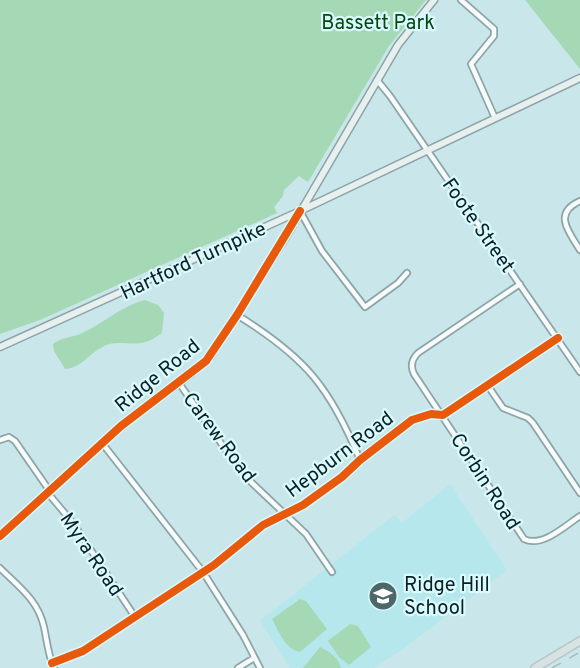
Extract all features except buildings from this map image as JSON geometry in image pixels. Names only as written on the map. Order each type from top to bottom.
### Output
[{"type":"main road","name":"Ridge Road","points":[[0,536],[137,413],[210,357],[300,211],[402,38],[434,0]]},
{"type":"main road","name":"Hartford Turnpike","points":[[0,347],[300,211],[580,78]]},
{"type":"main road","points":[[535,668],[580,641]]},
{"type":"street","points":[[460,0],[494,29],[494,36],[471,64],[495,118]]},
{"type":"street","name":"Foote Street","points":[[377,80],[580,372]]},
{"type":"street","points":[[580,201],[568,207],[565,216],[567,227],[580,250]]},
{"type":"street","points":[[300,211],[316,236],[322,251],[365,307],[398,283],[407,273]]},
{"type":"street","name":"Corbin Road","points":[[520,284],[418,353],[413,359],[412,367],[414,374],[524,539],[533,542],[543,539],[580,516]]},
{"type":"street","points":[[237,315],[285,348],[306,367],[336,408],[360,460]]},
{"type":"street","name":"Hepburn Road","points":[[53,666],[83,651],[203,572],[263,525],[303,506],[412,420],[431,414],[443,415],[558,339]]},
{"type":"street","name":"Carew Road","points":[[179,383],[230,456],[252,483],[306,534],[332,572]]},
{"type":"street","points":[[488,386],[503,408],[528,418],[533,423],[580,494]]},
{"type":"street","name":"Myra Road","points":[[0,440],[9,437],[15,441],[135,617]]},
{"type":"street","points":[[102,443],[203,572],[243,635],[260,668]]},
{"type":"street","points":[[0,568],[25,591],[35,605],[44,627],[53,666]]},
{"type":"street","points":[[238,668],[254,658]]},
{"type":"shaded area","name":"Ridge Hill School","points":[[450,484],[507,570],[403,649],[374,668],[290,668],[260,621],[394,515],[402,523]]},
{"type":"green space","name":"Bassett Park","points":[[0,0],[426,0],[389,46],[308,182],[299,176],[284,190],[283,196],[274,207],[277,213],[40,320],[0,334]]},
{"type":"green space","points":[[525,0],[580,0],[580,69]]},
{"type":"green space","points":[[145,300],[158,305],[164,313],[162,333],[144,342],[113,343],[104,346],[76,366],[65,369],[54,351],[53,344],[80,334],[128,306]]},
{"type":"green space","points":[[300,599],[306,601],[327,629],[300,652],[286,644],[272,619]]},
{"type":"green space","points":[[350,624],[358,626],[371,647],[349,665],[339,657],[328,641]]},
{"type":"green space","points":[[320,647],[333,655],[341,668],[303,668]]},
{"type":"railway","points":[[552,668],[580,652]]},
{"type":"cycle path","points":[[0,536],[121,426],[206,361],[237,315],[300,211]]},
{"type":"cycle path","points":[[52,663],[83,651],[214,565],[263,525],[303,505],[342,477],[360,460],[412,420],[431,414],[443,415],[558,338]]},
{"type":"place","name":"Ridge Hill School","points":[[383,596]]}]
